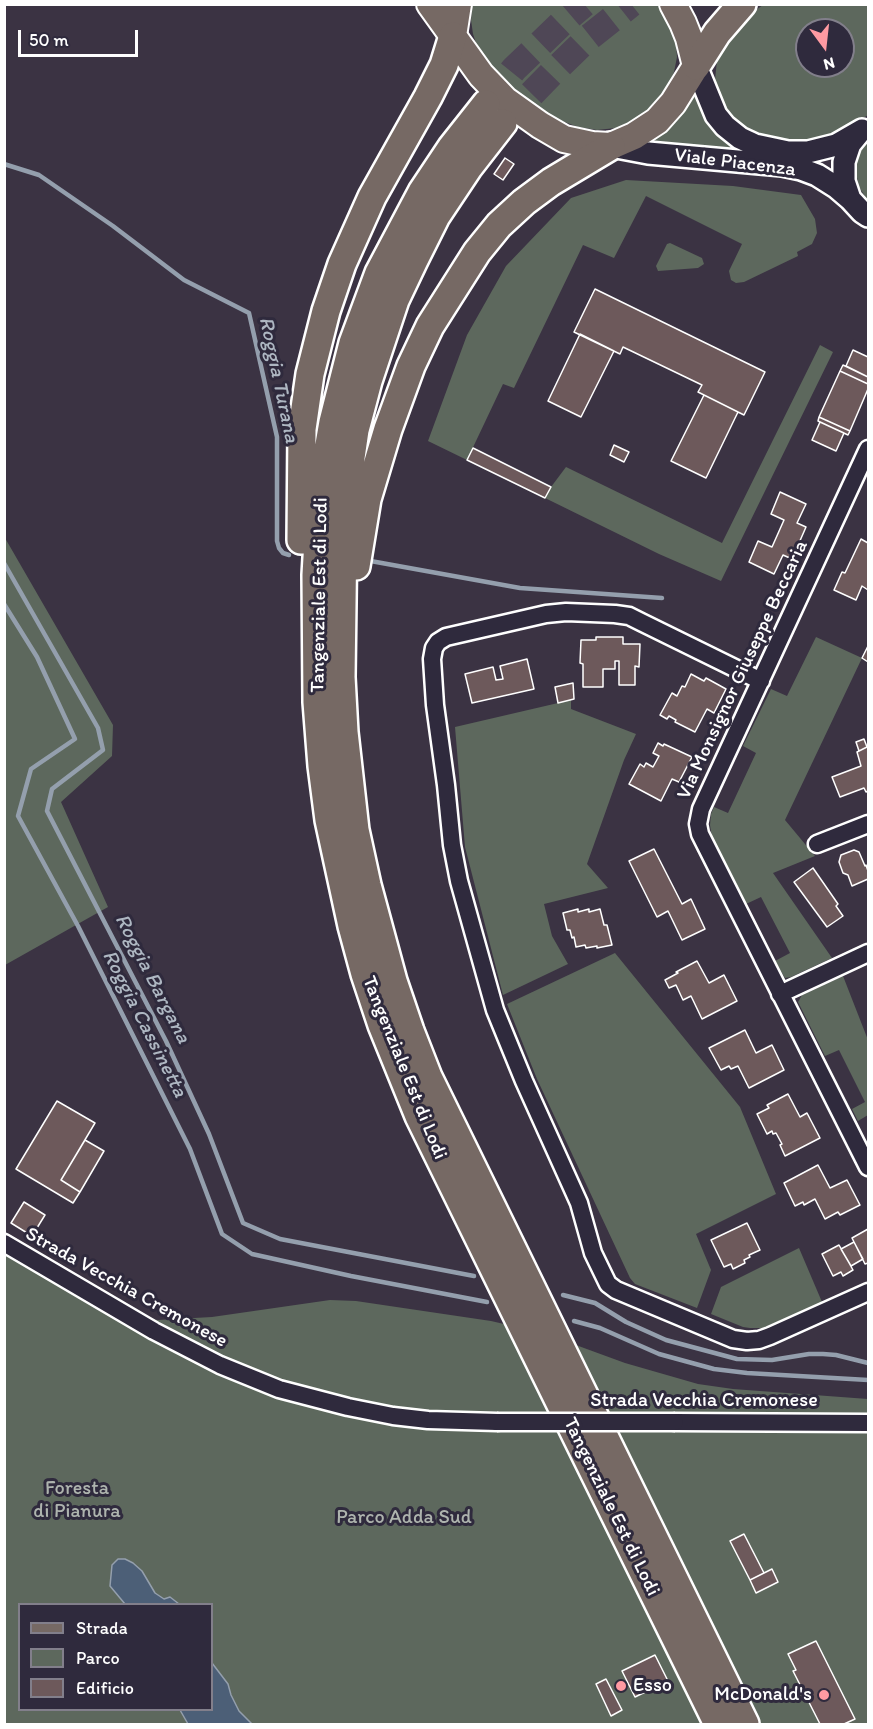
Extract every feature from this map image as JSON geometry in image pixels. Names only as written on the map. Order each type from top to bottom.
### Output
[{"type":"highway","points":[[696,66],[717,33],[742,4]]},
{"type":"highway","points":[[317,702],[302,672],[303,429],[310,374],[326,311],[342,264],[372,196],[444,65],[453,36]]},
{"type":"highway","name":"Tangenziale Est di Lodi","points":[[718,1725],[424,1126],[382,1026],[365,974],[341,877],[322,766],[317,702],[316,575],[319,523],[324,473],[333,422],[353,343],[379,273],[422,192],[452,147],[494,114],[468,168],[432,225],[395,300],[368,381],[356,430],[343,528],[341,676],[344,732],[355,830],[380,937],[410,1031],[428,1077],[745,1725]]},
{"type":"highway","points":[[341,676],[351,644],[356,565],[368,499],[392,419],[411,366],[430,326],[477,252],[499,225],[551,182],[611,146]]},
{"type":"main road","points":[[430,4],[481,75],[505,100],[564,139],[592,145],[611,146],[634,136],[657,121],[673,103],[696,66],[689,38],[673,4]]},
{"type":"main road","points":[[453,36],[458,4]]},
{"type":"street","name":"Viale Piacenza","points":[[696,66],[716,115],[740,138],[754,145],[788,152],[808,152],[836,145],[865,127]]},
{"type":"street","points":[[850,199],[844,181],[844,162],[850,144],[865,127]]},
{"type":"street","name":"Viale Piacenza","points":[[611,146],[648,153],[782,165],[801,169],[836,187],[868,216]]},
{"type":"street","name":"Via Monsignor Giuseppe Beccaria","points":[[868,449],[701,809],[698,824],[700,834],[868,1167]]},
{"type":"street","points":[[761,681],[628,616],[615,614],[566,612],[546,614],[446,637],[434,648],[432,659],[435,705],[454,854],[459,881],[495,1010],[524,1082],[579,1203],[593,1253],[608,1284],[616,1290],[733,1339],[747,1341],[770,1336],[868,1292]]},
{"type":"street","points":[[818,844],[868,824]]},
{"type":"street","points":[[780,993],[868,953]]},
{"type":"street","name":"Strada Vecchia Cremonese","points":[[4,1243],[154,1331],[220,1365],[279,1389],[348,1407],[428,1420],[868,1423]]},
{"type":"green space","points":[[472,5],[658,5],[667,17],[676,44],[677,57],[674,72],[667,90],[658,102],[633,122],[616,128],[597,130],[578,127],[559,120],[538,107],[489,67],[479,52],[473,34]]},
{"type":"green space","points":[[763,5],[868,5],[868,115],[839,134],[794,145],[754,135],[741,127],[729,114],[720,99],[715,80],[717,60],[723,43],[743,19]]},
{"type":"green space","points":[[694,94],[697,94],[718,133],[731,145],[732,150],[652,145],[653,140],[683,113]]},
{"type":"green space","points":[[868,141],[868,201],[859,187],[856,173],[857,159]]},
{"type":"green space","points":[[626,180],[733,186],[801,195],[815,219],[817,233],[812,244],[797,252],[798,256],[744,282],[736,283],[731,280],[729,271],[742,244],[646,196],[614,258],[583,245],[514,388],[503,384],[467,460],[428,441],[467,335],[506,266],[571,198]]},
{"type":"green space","points":[[670,243],[702,258],[704,264],[698,268],[658,271],[656,266],[667,244]]},
{"type":"green space","points":[[820,345],[833,352],[721,581],[659,554],[545,498],[566,467],[722,543]]},
{"type":"green space","points":[[5,538],[113,725],[112,756],[61,802],[108,907],[5,965]]},
{"type":"green space","points":[[816,637],[862,658],[785,820],[815,856],[773,873],[832,958],[785,978],[775,961],[790,953],[761,897],[746,904],[712,838],[711,814],[714,807],[728,813],[756,753],[743,746],[771,689],[787,696]]},
{"type":"green space","points":[[571,700],[571,709],[636,734],[624,760],[587,864],[608,888],[544,904],[552,936],[568,964],[503,995],[465,847],[455,727]]},
{"type":"green space","points":[[615,953],[740,1107],[776,1194],[696,1234],[711,1270],[697,1308],[635,1284],[630,1278],[537,1079],[507,1004]]},
{"type":"green space","points":[[843,976],[868,1040],[868,1115],[858,1121],[852,1109],[865,1102],[839,1050],[825,1056],[798,1002],[802,995]]},
{"type":"green space","points":[[799,1248],[822,1302],[763,1328],[743,1327],[711,1314],[721,1287]]},
{"type":"green space","name":"Parco Adda Sud","points":[[4,1252],[129,1317],[158,1320],[212,1317],[330,1300],[356,1301],[491,1321],[543,1333],[625,1363],[698,1384],[733,1389],[868,1399],[868,1724],[5,1724]]},
{"type":"water","points":[[118,1559],[125,1559],[133,1563],[142,1571],[155,1593],[164,1599],[170,1597],[178,1603],[124,1603],[110,1586],[112,1565]]},
{"type":"water","points":[[213,1664],[228,1684],[239,1711],[252,1724],[188,1724],[181,1711],[213,1711]]},
{"type":"building","points":[[505,158],[514,164],[503,180],[494,174]]},
{"type":"building","points":[[595,289],[765,372],[744,415],[698,392],[702,385],[623,347],[620,354],[574,332]]},
{"type":"building","points":[[580,334],[614,351],[581,417],[548,401]]},
{"type":"building","points":[[853,350],[868,357],[868,377],[846,366]]},
{"type":"building","points":[[843,365],[868,377],[868,384],[840,371]]},
{"type":"building","points":[[840,371],[868,384],[850,431],[819,417]]},
{"type":"building","points":[[704,395],[738,412],[706,478],[671,461]]},
{"type":"building","points":[[819,417],[850,431],[848,435],[818,421]]},
{"type":"building","points":[[820,422],[844,433],[836,451],[812,440]]},
{"type":"building","points":[[614,445],[629,452],[624,462],[610,455]]},
{"type":"building","points":[[473,448],[551,487],[545,498],[467,460]]},
{"type":"building","points":[[780,492],[806,504],[797,523],[806,527],[792,559],[783,555],[774,574],[749,562],[758,541],[772,547],[784,520],[771,514]]},
{"type":"building","points":[[861,539],[868,543],[868,590],[862,586],[856,600],[834,590]]},
{"type":"building","points":[[596,637],[623,637],[623,644],[640,644],[639,667],[635,666],[635,685],[619,685],[619,661],[615,661],[615,669],[603,669],[603,687],[583,687],[583,664],[580,663],[581,640],[596,640]]},
{"type":"building","points":[[868,646],[868,662],[862,658]]},
{"type":"building","points":[[527,659],[534,689],[472,703],[465,674],[493,667],[496,680],[503,679],[500,666]]},
{"type":"building","points":[[691,674],[704,681],[706,678],[726,689],[714,713],[707,709],[695,732],[675,722],[676,720],[669,716],[667,719],[660,715],[672,693],[677,696],[682,686],[685,687]]},
{"type":"building","points":[[573,683],[574,699],[558,703],[555,687]]},
{"type":"building","points":[[864,739],[867,747],[859,751],[856,742]]},
{"type":"building","points":[[658,743],[692,757],[679,782],[672,779],[661,801],[629,784],[640,764],[644,767],[646,763],[653,767],[659,756],[653,753]]},
{"type":"building","points":[[868,747],[868,791],[866,792],[864,788],[840,797],[832,777],[861,766],[857,752]]},
{"type":"building","points":[[654,849],[682,904],[691,899],[705,929],[682,940],[668,911],[657,917],[629,861]]},
{"type":"building","points":[[854,850],[859,852],[866,865],[868,879],[852,886],[839,862],[841,855]]},
{"type":"building","points":[[813,868],[838,904],[836,906],[843,916],[827,927],[794,882]]},
{"type":"building","points":[[578,909],[578,912],[589,909],[589,912],[600,909],[612,945],[597,948],[597,946],[586,948],[585,945],[576,947],[574,937],[572,938],[570,930],[567,930],[563,913]]},
{"type":"building","points":[[697,961],[709,983],[724,975],[737,1001],[702,1019],[691,996],[683,1000],[676,985],[669,988],[665,980]]},
{"type":"building","points":[[745,1030],[756,1053],[772,1045],[784,1070],[749,1088],[738,1066],[731,1069],[729,1066],[721,1070],[709,1048]]},
{"type":"building","points":[[788,1094],[800,1117],[807,1113],[820,1138],[785,1156],[776,1133],[773,1134],[772,1131],[767,1134],[757,1114],[769,1108],[767,1105]]},
{"type":"building","points":[[57,1101],[95,1123],[61,1180],[80,1192],[73,1203],[16,1169]]},
{"type":"building","points":[[85,1140],[104,1151],[80,1192],[61,1180]]},
{"type":"building","points":[[818,1165],[830,1188],[847,1180],[860,1205],[840,1215],[838,1212],[825,1219],[815,1199],[804,1205],[803,1202],[795,1206],[784,1183]]},
{"type":"building","points":[[24,1202],[45,1215],[32,1236],[11,1223]]},
{"type":"building","points":[[747,1223],[760,1250],[749,1255],[750,1257],[744,1260],[745,1263],[733,1269],[731,1264],[724,1267],[711,1240]]},
{"type":"building","points":[[868,1229],[868,1263],[865,1264],[852,1238]]},
{"type":"building","points":[[854,1242],[863,1259],[851,1266],[841,1249]]},
{"type":"building","points":[[839,1245],[853,1270],[843,1276],[841,1272],[833,1276],[822,1254]]},
{"type":"building","points":[[744,1534],[764,1573],[750,1580],[730,1541]]},
{"type":"building","points":[[772,1569],[778,1582],[756,1593],[750,1580]]},
{"type":"building","points":[[816,1641],[855,1719],[844,1724],[820,1724],[793,1671],[796,1670],[788,1654]]},
{"type":"building","points":[[655,1655],[668,1681],[635,1697],[622,1671]]},
{"type":"building","points":[[606,1679],[622,1710],[611,1716],[596,1684]]},
{"type":"waterway","name":"Roggia Turana","points":[[4,164],[39,175],[113,226],[184,280],[249,313],[277,437],[277,541],[283,553],[289,555]]},
{"type":"waterway","name":"Roggia Turana","points":[[365,560],[520,588],[662,598]]},
{"type":"waterway","name":"Roggia Bargana","points":[[4,563],[98,728],[103,750],[52,789],[47,811],[166,1041],[209,1134],[243,1223],[280,1239],[474,1276]]},
{"type":"waterway","name":"Roggia Cassinetta","points":[[4,604],[37,657],[75,739],[31,769],[18,816],[78,926],[190,1149],[222,1234],[252,1254],[487,1302]]},
{"type":"waterway","name":"Roggia Bargana","points":[[563,1295],[595,1303],[626,1322],[666,1340],[737,1359],[772,1360],[823,1354],[868,1363]]},
{"type":"waterway","name":"Roggia Cassinetta","points":[[574,1321],[600,1328],[659,1354],[714,1369],[868,1380]]},
{"type":"tunnel","points":[[486,104],[514,69],[584,4]]},
{"type":"tunnel","points":[[503,123],[587,39],[631,4]]},
{"type":"place","name":"Esso","points":[[621,1686]]},
{"type":"place","name":"McDonald's","points":[[824,1695]]},
{"type":"park label","name":"Foresta di Pianura","points":[[77,1500]]}]
